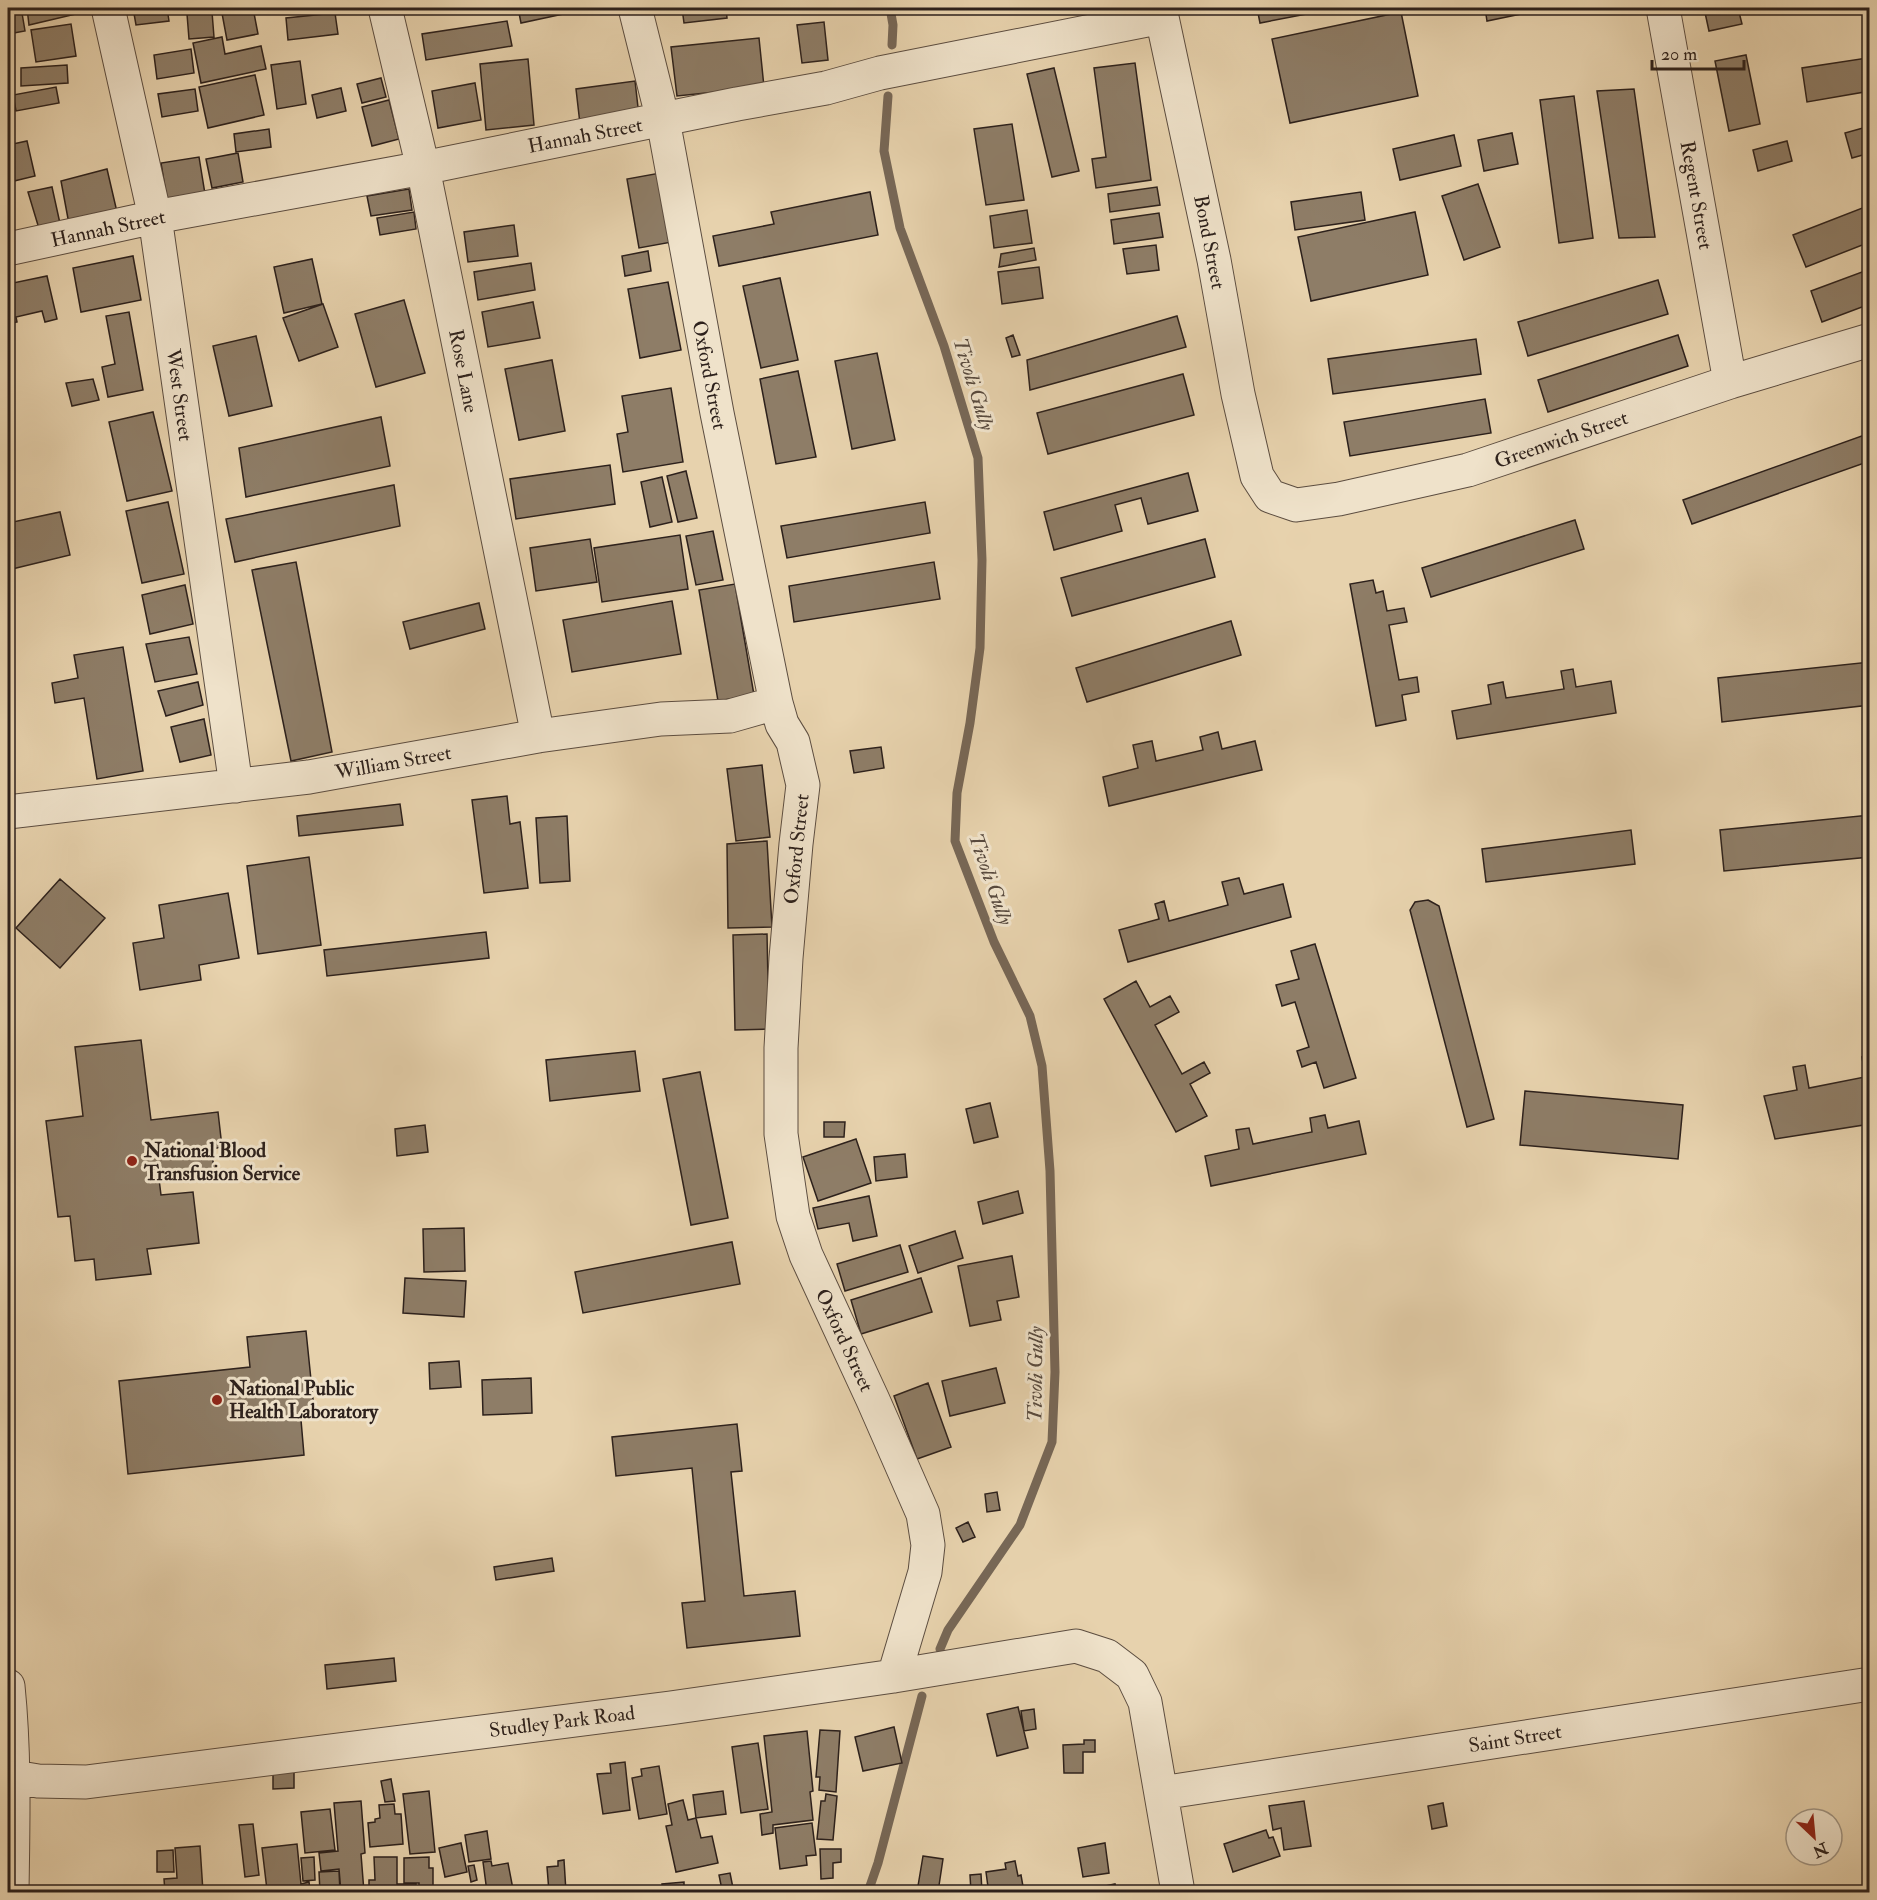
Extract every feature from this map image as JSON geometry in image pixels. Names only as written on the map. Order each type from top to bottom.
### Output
[{"type":"street","name":"West Street","points":[[108,8],[154,217],[236,786]]},
{"type":"street","name":"Rose Lane","points":[[385,8],[423,168],[538,736]]},
{"type":"street","name":"Oxford Street","points":[[635,8],[663,120],[717,413],[776,703],[782,724],[793,742],[803,785],[786,958],[782,1048],[781,1134],[791,1205],[806,1255],[923,1514],[927,1545],[925,1572],[894,1676]]},
{"type":"street","name":"Regent Street","points":[[1663,8],[1730,382]]},
{"type":"street","name":"Hannah Street","points":[[8,249],[154,217],[423,168],[826,88],[880,73],[1161,12]]},
{"type":"street","name":"Bond Street","points":[[1161,12],[1214,260],[1238,394],[1257,476]]},
{"type":"street","name":"Greenwich Street","points":[[1257,476],[1270,496],[1296,505],[1339,499],[1468,470],[1730,382],[1869,340]]},
{"type":"street","name":"William Street","points":[[8,812],[309,777],[538,736],[662,719],[730,716],[776,703]]},
{"type":"street","name":"Studley Park Road","points":[[14,1777],[38,1781],[86,1782],[659,1709],[894,1676],[1076,1646],[1107,1656],[1132,1675],[1145,1702],[1178,1893]]},
{"type":"street","name":"Saint Street","points":[[1161,1793],[1869,1684]]},
{"type":"street","points":[[8,1686],[14,1777],[12,1893]]},
{"type":"building","points":[[27,8],[75,8],[76,14],[29,25]]},
{"type":"building","points":[[133,8],[167,8],[169,21],[136,25]]},
{"type":"building","points":[[221,8],[253,8],[258,34],[227,40]]},
{"type":"building","points":[[518,8],[572,8],[573,12],[521,23]]},
{"type":"building","points":[[682,8],[726,8],[727,18],[684,23]]},
{"type":"building","points":[[1257,8],[1338,8],[1260,23]]},
{"type":"building","points":[[1485,8],[1550,8],[1487,21]]},
{"type":"building","points":[[1591,8],[1620,8],[1620,9],[1591,13]]},
{"type":"building","points":[[1704,8],[1738,8],[1742,24],[1709,31]]},
{"type":"building","points":[[212,12],[214,37],[189,39],[187,14]]},
{"type":"building","points":[[1401,12],[1418,96],[1290,123],[1272,39]]},
{"type":"building","points":[[22,13],[25,31],[8,34],[8,16]]},
{"type":"building","points":[[335,13],[338,34],[288,40],[286,18]]},
{"type":"building","points":[[507,21],[512,46],[426,60],[422,34]]},
{"type":"building","points":[[824,22],[828,60],[802,63],[797,25]]},
{"type":"building","points":[[71,24],[76,56],[36,62],[31,30]]},
{"type":"building","points":[[222,37],[225,54],[261,46],[266,69],[201,83],[193,43]]},
{"type":"building","points":[[759,38],[764,87],[677,96],[671,47]]},
{"type":"building","points":[[191,49],[194,73],[157,79],[154,55]]},
{"type":"building","points":[[1746,55],[1760,124],[1729,131],[1715,61]]},
{"type":"building","points":[[1867,58],[1870,91],[1807,102],[1802,68]]},
{"type":"building","points":[[528,59],[534,125],[486,130],[480,64]]},
{"type":"building","points":[[300,61],[306,104],[277,109],[271,65]]},
{"type":"building","points":[[1135,63],[1151,180],[1096,188],[1092,159],[1106,157],[1094,68]]},
{"type":"building","points":[[67,65],[68,83],[21,86],[21,68]]},
{"type":"building","points":[[1054,68],[1079,171],[1052,177],[1027,74]]},
{"type":"building","points":[[255,75],[264,115],[208,128],[199,87]]},
{"type":"building","points":[[381,78],[386,97],[362,103],[357,84]]},
{"type":"building","points":[[635,81],[639,116],[580,124],[576,89]]},
{"type":"building","points":[[475,83],[481,120],[438,128],[432,91]]},
{"type":"building","points":[[56,87],[59,103],[16,111],[13,95]]},
{"type":"building","points":[[341,88],[346,111],[317,118],[312,95]]},
{"type":"building","points":[[195,89],[198,111],[162,117],[158,94]]},
{"type":"building","points":[[1634,89],[1655,237],[1619,238],[1597,91]]},
{"type":"building","points":[[1574,96],[1593,238],[1559,243],[1540,100]]},
{"type":"building","points":[[389,100],[399,139],[372,146],[362,107]]},
{"type":"building","points":[[1012,124],[1024,200],[986,205],[974,129]]},
{"type":"building","points":[[1870,126],[1870,153],[1852,158],[1845,133]]},
{"type":"building","points":[[269,129],[271,147],[236,152],[234,134]]},
{"type":"building","points":[[1512,133],[1518,164],[1484,171],[1478,140]]},
{"type":"building","points":[[1454,135],[1461,166],[1400,180],[1393,149]]},
{"type":"building","points":[[27,141],[35,176],[14,181],[8,145]]},
{"type":"building","points":[[1787,141],[1792,161],[1758,171],[1753,150]]},
{"type":"building","points":[[238,153],[243,182],[212,188],[206,159]]},
{"type":"building","points":[[199,157],[205,194],[167,200],[161,163]]},
{"type":"building","points":[[107,169],[117,212],[69,224],[61,181]]},
{"type":"building","points":[[660,173],[672,242],[639,248],[627,179]]},
{"type":"building","points":[[1478,184],[1500,247],[1464,260],[1442,196]]},
{"type":"building","points":[[52,187],[61,228],[40,232],[28,192]]},
{"type":"building","points":[[1157,187],[1160,205],[1110,212],[1108,194]]},
{"type":"building","points":[[409,189],[412,210],[371,216],[367,196]]},
{"type":"building","points":[[870,192],[878,235],[719,266],[713,236],[774,224],[771,212]]},
{"type":"building","points":[[1361,192],[1365,220],[1295,230],[1291,202]]},
{"type":"building","points":[[1870,205],[1870,242],[1806,267],[1793,235]]},
{"type":"building","points":[[1027,210],[1032,243],[994,248],[990,216]]},
{"type":"building","points":[[414,212],[416,229],[380,235],[377,218]]},
{"type":"building","points":[[1415,212],[1428,275],[1311,301],[1298,237]]},
{"type":"building","points":[[1159,213],[1163,237],[1114,244],[1111,220]]},
{"type":"building","points":[[514,225],[518,256],[468,262],[464,232]]},
{"type":"building","points":[[1156,245],[1159,270],[1127,274],[1123,249]]},
{"type":"building","points":[[1034,248],[1036,260],[999,267],[1001,254]]},
{"type":"building","points":[[648,251],[651,271],[625,276],[622,256]]},
{"type":"building","points":[[133,256],[141,300],[81,312],[73,268]]},
{"type":"building","points":[[312,259],[322,304],[284,313],[274,267]]},
{"type":"building","points":[[531,263],[535,290],[478,300],[474,272]]},
{"type":"building","points":[[1039,267],[1043,298],[1002,304],[998,272]]},
{"type":"building","points":[[1870,269],[1870,304],[1822,322],[1811,291]]},
{"type":"building","points":[[47,276],[57,319],[45,322],[42,311],[16,317],[17,322],[8,324],[8,284]]},
{"type":"building","points":[[780,278],[798,360],[761,368],[743,286]]},
{"type":"building","points":[[1658,280],[1668,314],[1528,356],[1518,322]]},
{"type":"building","points":[[668,282],[681,350],[640,358],[628,289]]},
{"type":"building","points":[[404,300],[425,373],[376,387],[355,314]]},
{"type":"building","points":[[533,302],[540,338],[488,347],[482,312]]},
{"type":"building","points":[[323,304],[338,347],[299,361],[283,318]]},
{"type":"building","points":[[129,312],[143,390],[108,397],[102,367],[115,364],[106,316]]},
{"type":"building","points":[[1177,316],[1186,347],[1030,390],[1027,360]]},
{"type":"building","points":[[1013,335],[1020,355],[1012,357],[1006,338]]},
{"type":"building","points":[[1678,335],[1688,366],[1548,412],[1538,380]]},
{"type":"building","points":[[256,336],[272,406],[229,416],[213,346]]},
{"type":"building","points":[[1476,339],[1481,374],[1333,394],[1328,359]]},
{"type":"building","points":[[877,353],[895,440],[852,449],[835,361]]},
{"type":"building","points":[[552,360],[565,431],[519,440],[505,369]]},
{"type":"building","points":[[798,371],[816,457],[776,464],[760,379]]},
{"type":"building","points":[[1183,374],[1194,415],[1048,454],[1037,413]]},
{"type":"building","points":[[93,379],[99,400],[72,406],[66,383]]},
{"type":"building","points":[[671,388],[683,462],[623,472],[617,434],[628,432],[622,396]]},
{"type":"building","points":[[1485,399],[1491,433],[1350,456],[1344,422]]},
{"type":"building","points":[[153,412],[172,491],[127,501],[109,422]]},
{"type":"building","points":[[381,417],[390,466],[246,497],[239,448]]},
{"type":"building","points":[[1870,433],[1870,461],[1692,524],[1683,500]]},
{"type":"building","points":[[610,465],[615,504],[516,519],[510,479]]},
{"type":"building","points":[[686,471],[697,518],[678,522],[667,476]]},
{"type":"building","points":[[1188,473],[1198,511],[1148,524],[1141,498],[1115,505],[1122,531],[1054,550],[1044,512]]},
{"type":"building","points":[[662,477],[672,522],[650,527],[641,482]]},
{"type":"building","points":[[394,485],[400,526],[235,562],[226,519]]},
{"type":"building","points":[[168,502],[184,574],[142,583],[126,511]]},
{"type":"building","points":[[925,502],[930,533],[787,558],[781,526]]},
{"type":"building","points":[[60,512],[70,555],[8,570],[8,523]]},
{"type":"building","points":[[1575,520],[1584,549],[1431,597],[1422,568]]},
{"type":"building","points":[[713,531],[723,580],[696,585],[686,536]]},
{"type":"building","points":[[680,535],[688,589],[602,602],[594,548]]},
{"type":"building","points":[[590,539],[597,582],[536,591],[530,548]]},
{"type":"building","points":[[1205,539],[1215,577],[1072,616],[1061,578]]},
{"type":"building","points":[[296,562],[332,752],[291,761],[252,570]]},
{"type":"building","points":[[934,562],[940,599],[794,622],[789,586]]},
{"type":"building","points":[[1373,580],[1376,593],[1383,591],[1387,611],[1404,608],[1407,622],[1389,625],[1399,680],[1417,677],[1419,692],[1402,695],[1406,720],[1376,726],[1350,584]]},
{"type":"building","points":[[735,584],[754,695],[718,701],[699,590]]},
{"type":"building","points":[[185,585],[193,624],[150,634],[142,595]]},
{"type":"building","points":[[672,601],[681,654],[572,672],[563,620]]},
{"type":"building","points":[[479,603],[485,629],[410,649],[403,622]]},
{"type":"building","points":[[1231,621],[1241,655],[1087,702],[1076,668]]},
{"type":"building","points":[[189,637],[197,674],[155,682],[146,644]]},
{"type":"building","points":[[123,647],[143,771],[97,779],[84,698],[55,703],[52,683],[78,678],[74,655]]},
{"type":"building","points":[[1870,662],[1870,705],[1722,722],[1718,678]]},
{"type":"building","points":[[1573,669],[1576,687],[1611,681],[1616,713],[1457,739],[1452,711],[1491,704],[1488,685],[1503,682],[1506,698],[1564,689],[1561,671]]},
{"type":"building","points":[[198,682],[203,705],[166,716],[158,691]]},
{"type":"building","points":[[204,719],[211,755],[180,762],[171,727]]},
{"type":"building","points":[[1218,732],[1222,749],[1255,741],[1262,770],[1109,806],[1103,777],[1138,768],[1133,745],[1152,741],[1156,761],[1203,750],[1200,737]]},
{"type":"building","points":[[881,747],[884,768],[854,773],[850,751]]},
{"type":"building","points":[[762,765],[770,837],[736,841],[727,769]]},
{"type":"building","points":[[507,796],[510,824],[520,822],[528,888],[484,893],[472,800]]},
{"type":"building","points":[[400,804],[403,825],[299,836],[297,816]]},
{"type":"building","points":[[1870,815],[1870,857],[1724,871],[1720,830]]},
{"type":"building","points":[[567,816],[570,881],[540,883],[536,818]]},
{"type":"building","points":[[1631,830],[1635,864],[1486,882],[1482,849]]},
{"type":"building","points":[[767,841],[772,927],[728,928],[727,844]]},
{"type":"building","points":[[309,857],[321,945],[258,954],[247,866]]},
{"type":"building","points":[[1239,878],[1244,894],[1283,884],[1291,917],[1128,962],[1119,930],[1159,919],[1155,904],[1164,901],[1169,921],[1228,905],[1222,882]]},
{"type":"building","points":[[60,879],[105,918],[60,968],[16,928]]},
{"type":"building","points":[[228,893],[239,958],[199,965],[201,980],[140,990],[133,943],[164,938],[159,905]]},
{"type":"building","points":[[1428,900],[1439,906],[1494,1119],[1467,1127],[1410,910],[1415,902]]},
{"type":"building","points":[[486,932],[489,958],[327,976],[324,950]]},
{"type":"building","points":[[767,934],[769,1029],[735,1030],[733,935]]},
{"type":"building","points":[[1315,944],[1356,1078],[1324,1088],[1316,1062],[1302,1067],[1297,1051],[1309,1047],[1295,1002],[1282,1006],[1276,985],[1299,979],[1291,951]]},
{"type":"building","points":[[1136,981],[1150,1007],[1170,996],[1179,1012],[1155,1025],[1182,1074],[1204,1062],[1210,1073],[1190,1084],[1207,1116],[1176,1132],[1104,999]]},
{"type":"building","name":"National Blood Transfusion Service","points":[[141,1040],[151,1120],[218,1112],[222,1147],[212,1149],[214,1173],[159,1179],[161,1195],[193,1192],[199,1243],[147,1249],[151,1274],[96,1280],[94,1259],[75,1261],[70,1216],[58,1217],[46,1121],[83,1116],[75,1047]]},
{"type":"building","points":[[635,1051],[640,1091],[550,1101],[546,1060]]},
{"type":"building","points":[[1870,1056],[1870,1124],[1775,1139],[1764,1096],[1797,1090],[1793,1067],[1805,1065],[1809,1088],[1865,1077],[1862,1057]]},
{"type":"building","points":[[700,1072],[728,1218],[691,1225],[663,1079]]},
{"type":"building","points":[[1525,1091],[1683,1105],[1678,1159],[1520,1145]]},
{"type":"building","points":[[990,1103],[998,1137],[974,1143],[966,1109]]},
{"type":"building","points":[[1325,1115],[1328,1128],[1359,1121],[1366,1154],[1211,1186],[1205,1156],[1239,1149],[1236,1130],[1249,1128],[1253,1144],[1312,1132],[1310,1118]]},
{"type":"building","points":[[824,1122],[845,1122],[844,1137],[824,1137]]},
{"type":"building","points":[[425,1125],[428,1152],[397,1156],[395,1129]]},
{"type":"building","points":[[856,1139],[871,1183],[818,1201],[803,1157]]},
{"type":"building","points":[[905,1154],[907,1177],[876,1181],[874,1157]]},
{"type":"building","points":[[1018,1191],[1023,1213],[983,1224],[978,1202]]},
{"type":"building","points":[[869,1196],[877,1236],[853,1241],[849,1223],[818,1229],[813,1208]]},
{"type":"building","points":[[464,1228],[465,1271],[424,1272],[423,1229]]},
{"type":"building","points":[[955,1231],[963,1258],[918,1273],[909,1246]]},
{"type":"building","points":[[732,1242],[740,1284],[583,1313],[575,1272]]},
{"type":"building","points":[[900,1245],[908,1272],[845,1291],[837,1264]]},
{"type":"building","points":[[1012,1256],[1019,1297],[997,1301],[1001,1320],[970,1326],[958,1266]]},
{"type":"building","points":[[405,1278],[466,1281],[464,1317],[403,1313]]},
{"type":"building","points":[[921,1278],[932,1312],[861,1334],[851,1300]]},
{"type":"building","name":"National Public Health Laboratory","points":[[306,1331],[315,1419],[301,1420],[304,1455],[128,1474],[119,1381],[250,1367],[247,1337]]},
{"type":"building","points":[[459,1361],[461,1387],[430,1389],[429,1363]]},
{"type":"building","points":[[996,1368],[1005,1403],[950,1416],[942,1381]]},
{"type":"building","points":[[531,1378],[532,1413],[483,1415],[482,1380]]},
{"type":"building","points":[[928,1383],[951,1447],[917,1459],[894,1396]]},
{"type":"building","points":[[737,1424],[742,1471],[731,1472],[744,1596],[795,1591],[800,1636],[687,1648],[682,1603],[705,1601],[692,1468],[616,1476],[612,1437]]},
{"type":"building","points":[[997,1492],[1000,1510],[987,1512],[985,1494]]},
{"type":"building","points":[[968,1522],[975,1537],[963,1542],[956,1528]]},
{"type":"building","points":[[552,1558],[554,1571],[496,1580],[494,1567]]},
{"type":"building","points":[[394,1658],[396,1681],[327,1689],[325,1665]]},
{"type":"building","points":[[1018,1707],[1028,1748],[997,1756],[987,1714]]},
{"type":"building","points":[[1034,1709],[1036,1729],[1024,1731],[1021,1711]]},
{"type":"building","points":[[894,1727],[902,1763],[863,1771],[855,1737]]},
{"type":"building","points":[[820,1730],[840,1731],[836,1792],[819,1790],[820,1777],[816,1777]]},
{"type":"building","points":[[807,1731],[813,1791],[810,1792],[813,1820],[773,1825],[773,1833],[762,1835],[760,1814],[772,1812],[764,1736]]},
{"type":"building","points":[[1084,1740],[1095,1740],[1095,1752],[1083,1752],[1083,1773],[1064,1773],[1063,1745],[1084,1744]]},
{"type":"building","points":[[758,1743],[768,1809],[741,1813],[732,1747]]},
{"type":"building","points":[[625,1762],[630,1810],[603,1814],[597,1774],[611,1773],[610,1764]]},
{"type":"building","points":[[273,1764],[294,1764],[294,1788],[273,1789]]},
{"type":"building","points":[[659,1766],[667,1814],[639,1819],[632,1778],[642,1776],[641,1769]]},
{"type":"building","points":[[391,1779],[395,1801],[385,1802],[381,1781]]},
{"type":"building","points":[[429,1791],[435,1852],[410,1854],[403,1794]]},
{"type":"building","points":[[723,1791],[726,1814],[696,1818],[693,1795]]},
{"type":"building","points":[[826,1794],[837,1796],[833,1840],[817,1839],[821,1801],[825,1801]]},
{"type":"building","points":[[683,1800],[688,1820],[696,1818],[701,1838],[712,1836],[718,1863],[676,1872],[666,1826],[672,1825],[668,1804]]},
{"type":"building","points":[[361,1801],[365,1853],[361,1854],[364,1892],[341,1892],[339,1869],[321,1871],[319,1853],[338,1851],[334,1803]]},
{"type":"building","points":[[1304,1801],[1311,1846],[1284,1850],[1281,1828],[1273,1830],[1269,1806]]},
{"type":"building","points":[[1443,1803],[1447,1826],[1432,1829],[1428,1806]]},
{"type":"building","points":[[394,1804],[395,1814],[401,1814],[403,1844],[370,1847],[368,1823],[380,1818],[379,1805]]},
{"type":"building","points":[[330,1809],[335,1850],[305,1853],[301,1812]]},
{"type":"building","points":[[812,1823],[816,1855],[806,1856],[807,1865],[780,1869],[775,1828]]},
{"type":"building","points":[[253,1824],[259,1875],[245,1877],[239,1825]]},
{"type":"building","points":[[1266,1830],[1269,1838],[1273,1837],[1280,1856],[1233,1872],[1224,1844]]},
{"type":"building","points":[[487,1831],[491,1859],[469,1862],[465,1835]]},
{"type":"building","points":[[461,1843],[467,1872],[445,1877],[439,1848]]},
{"type":"building","points":[[1105,1843],[1109,1873],[1083,1877],[1078,1848]]},
{"type":"building","points":[[297,1844],[301,1884],[309,1882],[310,1890],[277,1892],[276,1889],[267,1890],[262,1848]]},
{"type":"building","points":[[200,1846],[203,1892],[165,1892],[164,1879],[177,1878],[175,1848]]},
{"type":"building","points":[[820,1849],[841,1849],[841,1862],[833,1863],[833,1878],[821,1879]]},
{"type":"building","points":[[173,1850],[174,1872],[157,1872],[157,1851]]},
{"type":"building","points":[[923,1856],[943,1859],[938,1892],[917,1892]]},
{"type":"building","points":[[314,1857],[315,1880],[303,1881],[301,1858]]},
{"type":"building","points":[[374,1857],[397,1857],[397,1884],[416,1884],[416,1892],[369,1892],[369,1880],[375,1880]]},
{"type":"building","points":[[429,1857],[429,1868],[433,1868],[433,1892],[419,1892],[419,1883],[404,1883],[404,1858]]},
{"type":"building","points":[[564,1860],[566,1892],[549,1892],[547,1867],[558,1866],[558,1861]]},
{"type":"building","points":[[491,1861],[492,1866],[508,1863],[513,1889],[487,1892],[483,1862]]},
{"type":"building","points":[[1015,1861],[1018,1876],[1021,1875],[1024,1892],[984,1892],[984,1888],[988,1887],[986,1872],[1006,1869],[1005,1863]]},
{"type":"building","points":[[474,1865],[477,1880],[471,1882],[468,1866]]},
{"type":"building","points":[[339,1871],[340,1892],[320,1892],[319,1872]]},
{"type":"building","points":[[730,1873],[733,1888],[722,1890],[719,1875]]},
{"type":"building","points":[[981,1874],[982,1892],[971,1892],[970,1875]]},
{"type":"building","points":[[684,1882],[684,1892],[663,1892],[662,1884]]},
{"type":"building","points":[[1115,1884],[1117,1892],[1091,1892],[1091,1889]]},
{"type":"building","points":[[453,1888],[453,1892],[435,1892],[435,1889]]},
{"type":"waterway","name":"Tivoli Gully","points":[[890,8],[893,25],[892,45]]},
{"type":"waterway","name":"Tivoli Gully","points":[[888,96],[884,151],[900,228],[944,346],[978,458],[982,560],[980,648],[970,723],[957,793],[955,841],[994,942],[1030,1016],[1042,1066],[1050,1171],[1055,1372],[1052,1442],[1020,1525],[948,1630],[940,1649]]},
{"type":"waterway","name":"Tivoli Gully","points":[[868,1892],[878,1863],[922,1696]]},
{"type":"place","name":"National Blood Transfusion Service","points":[[132,1161]]},
{"type":"place","name":"National Public Health Laboratory","points":[[217,1400]]}]
